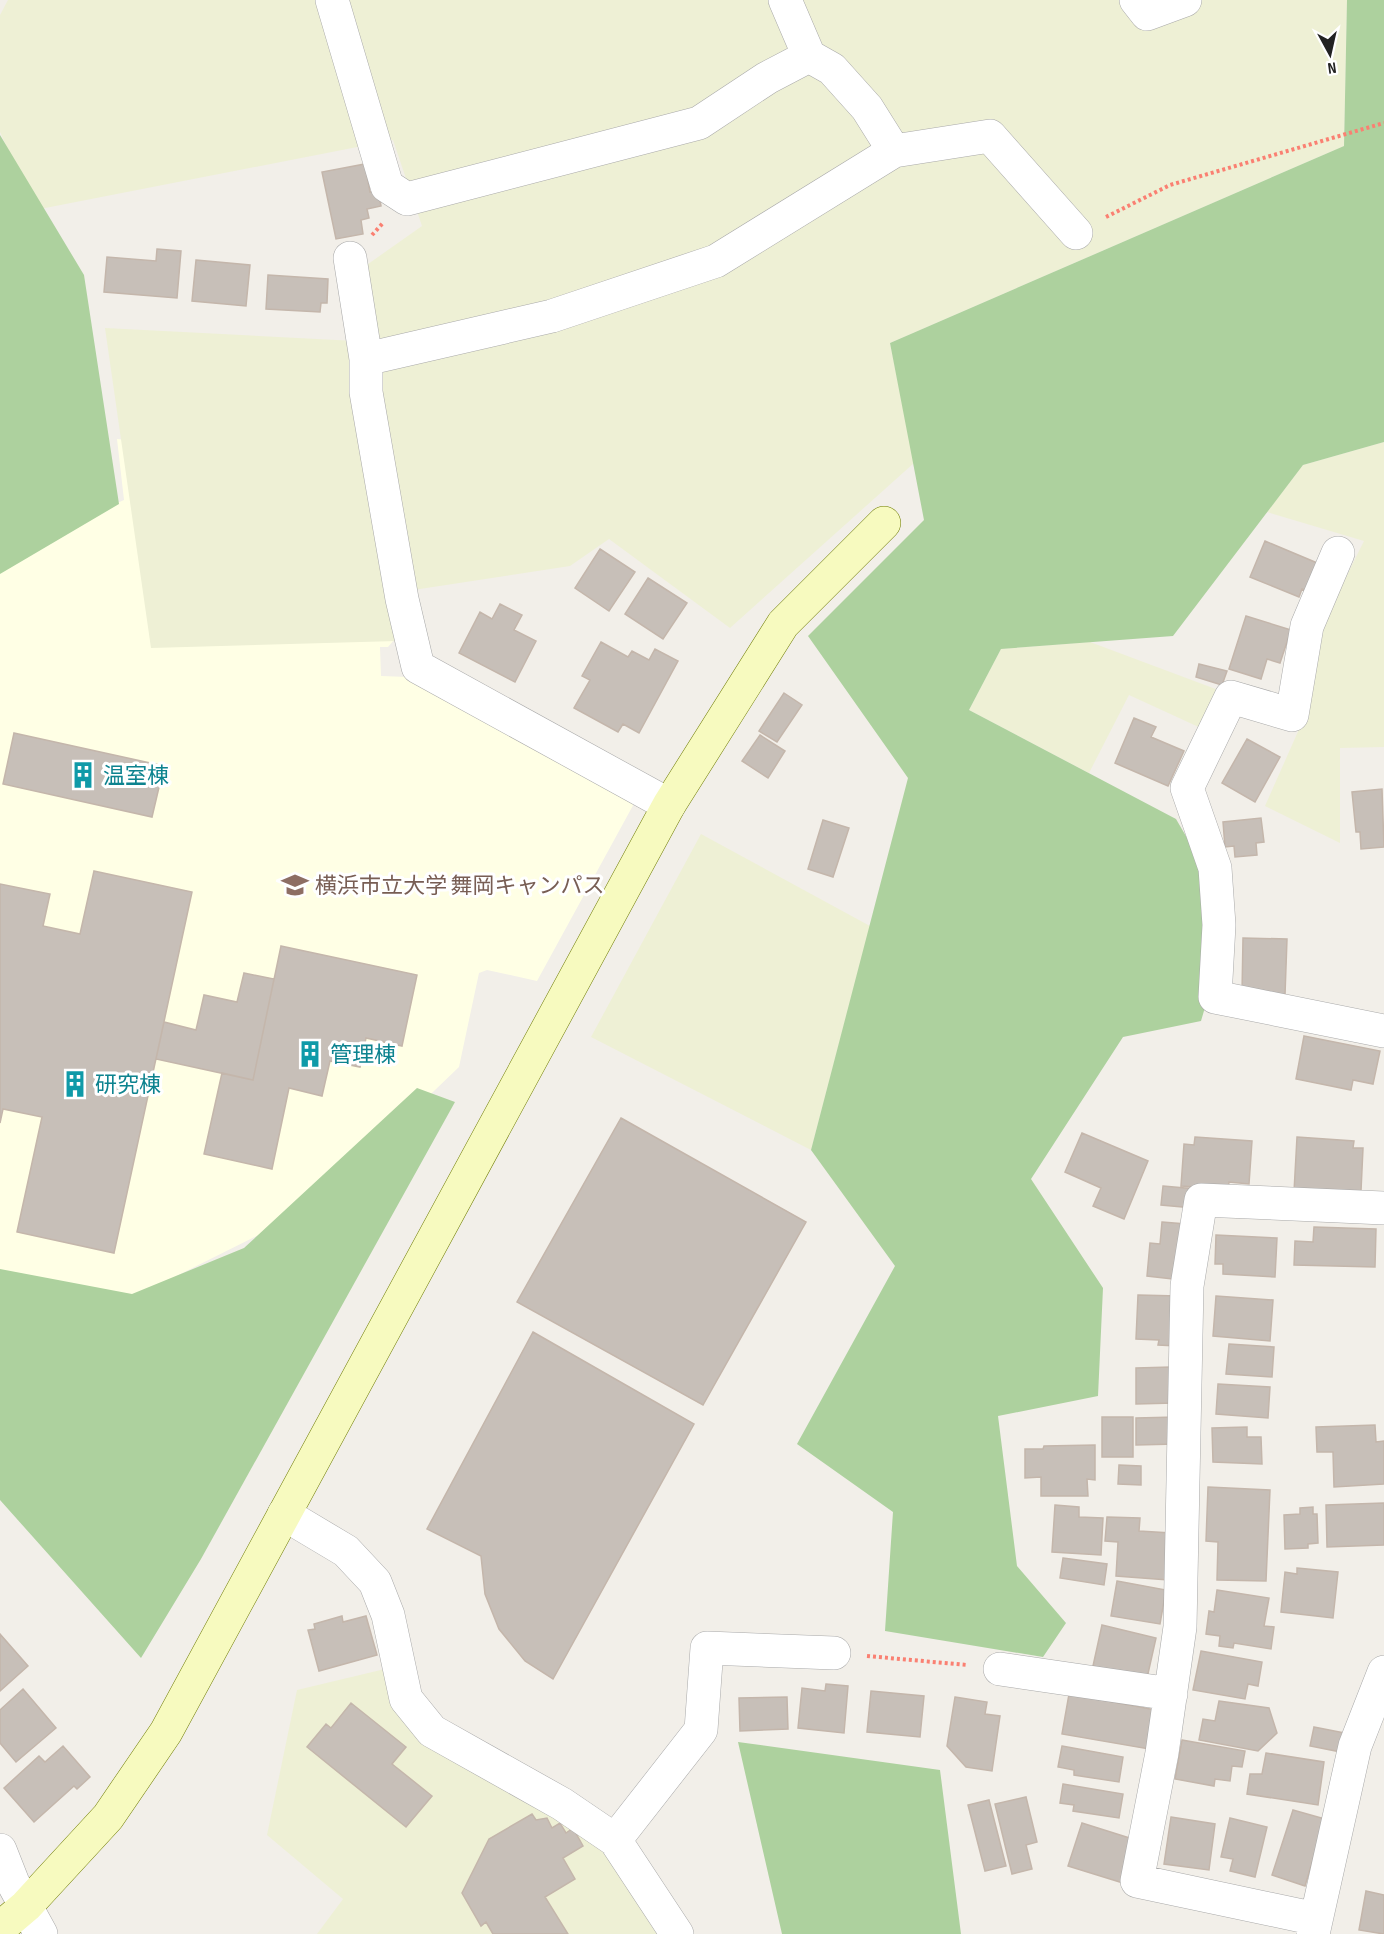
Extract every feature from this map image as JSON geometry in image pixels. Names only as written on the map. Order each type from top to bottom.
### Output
[{"type":"street","points":[[332,0],[387,186],[407,199],[699,123],[767,78],[809,56]]},
{"type":"street","points":[[785,0],[809,56],[832,69],[867,108],[894,151]]},
{"type":"street","points":[[1136,0],[1147,14],[1185,0]]},
{"type":"street","points":[[366,359],[552,316],[716,261],[894,151],[990,136],[1076,233]]},
{"type":"street","points":[[350,258],[366,359],[366,392],[402,599],[418,667],[669,805]]},
{"type":"street","points":[[0,1929],[34,1920],[166,1732],[669,805],[783,624],[884,523]]},
{"type":"street","points":[[1338,553],[1307,626],[1292,716],[1231,698],[1187,788],[1215,868],[1219,925],[1215,997],[1384,1031]]},
{"type":"street","points":[[1384,1208],[1201,1200],[1187,1286],[1180,1627],[1162,1753],[1137,1881],[1315,1926],[1355,1746],[1384,1672]]},
{"type":"street","points":[[284,1514],[346,1551],[375,1582],[388,1615],[406,1699],[432,1731],[562,1804],[615,1840],[677,1934]]},
{"type":"street","points":[[615,1840],[701,1730],[707,1648],[834,1653]]},
{"type":"street","points":[[1000,1669],[1171,1694]]},
{"type":"street","points":[[0,1850],[13,1883],[34,1920]]},
{"type":"path","points":[[1076,233],[1170,185],[1384,123]]},
{"type":"path","points":[[350,258],[407,199]]},
{"type":"path","points":[[834,1653],[1000,1669]]},
{"type":"shaded area","points":[[8,0],[1347,0],[1344,146],[890,343],[914,463],[730,628],[609,539],[570,566],[387,594],[397,641],[151,648],[105,328],[375,342],[361,269],[422,226],[393,140],[35,210],[0,132],[0,15]]},
{"type":"shaded area","name":"横浜市立大学 舞岡キャンパス","points":[[117,439],[367,464],[400,633],[388,647],[380,647],[381,676],[408,677],[636,800],[537,981],[487,970],[479,973],[459,1067],[311,1209],[118,1305],[0,1280],[0,571],[6,553],[124,500]]},
{"type":"shaded area","points":[[1384,442],[1384,747],[1340,748],[1340,843],[1265,806],[1300,727],[1322,625],[1364,541],[1267,512],[1303,465]]},
{"type":"shaded area","points":[[1090,642],[1221,691],[1203,729],[1129,695],[1089,773],[969,710],[1001,649]]},
{"type":"shaded area","points":[[701,834],[870,926],[811,1150],[591,1037]]},
{"type":"shaded area","points":[[385,1669],[393,1698],[592,1841],[615,1865],[659,1934],[317,1934],[343,1899],[267,1835],[297,1690]]},
{"type":"green space","points":[[1347,0],[1384,0],[1384,442],[1303,465],[1173,636],[1001,649],[969,710],[1176,819],[1232,915],[1201,1021],[1123,1037],[1031,1179],[1103,1288],[1098,1396],[998,1416],[1017,1566],[1066,1623],[1043,1657],[885,1631],[893,1512],[797,1444],[895,1266],[811,1150],[908,778],[808,636],[924,520],[890,343],[1344,146]]},
{"type":"green space","points":[[0,135],[84,275],[119,504],[0,574]]},
{"type":"green space","points":[[417,1088],[455,1102],[201,1559],[141,1658],[0,1500],[0,1269],[132,1294],[244,1248]]},
{"type":"green space","points":[[738,1742],[940,1770],[961,1934],[782,1934]]},
{"type":"building","points":[[365,164],[370,192],[378,190],[381,206],[367,209],[369,218],[361,220],[363,234],[336,239],[322,172]]},
{"type":"building","points":[[157,249],[181,251],[177,298],[104,292],[107,257],[156,261]]},
{"type":"building","points":[[196,260],[250,265],[246,306],[192,301]]},
{"type":"building","points":[[268,275],[328,279],[327,303],[321,303],[320,312],[266,309]]},
{"type":"building","points":[[1265,541],[1322,565],[1310,592],[1302,589],[1299,597],[1250,577]]},
{"type":"building","points":[[600,549],[635,572],[609,611],[575,588]]},
{"type":"building","points":[[648,578],[687,603],[663,639],[625,614]]},
{"type":"building","points":[[500,604],[522,615],[514,630],[536,641],[515,682],[459,653],[480,612],[492,619]]},
{"type":"building","points":[[1246,616],[1291,630],[1280,663],[1267,659],[1261,679],[1229,669]]},
{"type":"building","points":[[601,642],[628,657],[632,651],[649,660],[655,649],[678,661],[639,733],[623,724],[618,732],[574,708],[590,680],[582,676]]},
{"type":"building","points":[[1199,664],[1227,671],[1222,685],[1196,677]]},
{"type":"building","points":[[784,693],[802,705],[777,742],[759,731]]},
{"type":"building","points":[[1134,718],[1156,727],[1151,737],[1184,751],[1168,786],[1115,763]]},
{"type":"building","name":"温室棟","points":[[14,733],[164,766],[152,817],[3,784]]},
{"type":"building","points":[[760,735],[785,751],[768,778],[742,761]]},
{"type":"building","points":[[1247,739],[1280,757],[1255,802],[1222,783]]},
{"type":"building","points":[[1382,789],[1384,847],[1361,849],[1360,832],[1356,832],[1352,792]]},
{"type":"building","points":[[1261,818],[1264,842],[1256,843],[1257,855],[1235,857],[1234,846],[1225,847],[1223,822]]},
{"type":"building","points":[[823,820],[849,828],[833,877],[808,869]]},
{"type":"building","name":"研究棟","points":[[94,871],[192,892],[114,1253],[17,1232],[42,1117],[3,1109],[0,1123],[0,884],[50,894],[43,926],[80,934]]},
{"type":"building","points":[[1243,938],[1287,939],[1285,995],[1242,993]]},
{"type":"building","name":"管理棟","points":[[281,946],[417,975],[402,1046],[366,1038],[360,1067],[330,1061],[322,1096],[289,1088],[272,1169],[204,1154],[222,1073],[253,1080]]},
{"type":"building","points":[[244,973],[274,979],[253,1080],[156,1059],[164,1022],[196,1030],[204,995],[237,1002]]},
{"type":"building","points":[[1304,1036],[1380,1051],[1373,1084],[1353,1080],[1351,1090],[1296,1079]]},
{"type":"building","points":[[621,1118],[806,1222],[703,1405],[517,1302]]},
{"type":"building","points":[[1082,1133],[1148,1161],[1124,1219],[1093,1206],[1101,1188],[1065,1172]]},
{"type":"building","points":[[1195,1137],[1252,1141],[1249,1184],[1229,1182],[1228,1189],[1181,1186],[1184,1144],[1194,1145]]},
{"type":"building","points":[[1297,1137],[1354,1141],[1353,1148],[1363,1148],[1361,1191],[1294,1192]]},
{"type":"building","points":[[1163,1186],[1196,1189],[1193,1208],[1161,1205]]},
{"type":"building","points":[[1162,1222],[1186,1224],[1181,1280],[1147,1276],[1150,1243],[1160,1244]]},
{"type":"building","points":[[1314,1227],[1376,1229],[1375,1267],[1294,1265],[1295,1241],[1313,1242]]},
{"type":"building","points":[[1216,1235],[1277,1238],[1275,1277],[1223,1274],[1223,1264],[1215,1264]]},
{"type":"building","points":[[1138,1295],[1178,1296],[1177,1346],[1158,1345],[1159,1340],[1136,1339]]},
{"type":"building","points":[[1216,1296],[1273,1300],[1270,1341],[1213,1336]]},
{"type":"building","points":[[533,1332],[694,1424],[553,1679],[525,1661],[499,1629],[485,1594],[481,1556],[427,1529]]},
{"type":"building","points":[[1229,1344],[1274,1347],[1272,1377],[1226,1374]]},
{"type":"building","points":[[1171,1367],[1174,1403],[1136,1404],[1136,1368]]},
{"type":"building","points":[[1218,1384],[1270,1387],[1268,1418],[1216,1414]]},
{"type":"building","points":[[1102,1417],[1133,1417],[1133,1457],[1102,1457]]},
{"type":"building","points":[[1176,1417],[1176,1444],[1136,1445],[1136,1418]]},
{"type":"building","points":[[1375,1425],[1376,1442],[1384,1441],[1384,1484],[1334,1487],[1333,1452],[1317,1452],[1316,1427]]},
{"type":"building","points":[[1247,1427],[1247,1437],[1261,1437],[1262,1464],[1213,1462],[1212,1428]]},
{"type":"building","points":[[1095,1445],[1095,1480],[1087,1479],[1088,1496],[1041,1496],[1041,1477],[1025,1478],[1025,1449],[1043,1449],[1044,1446]]},
{"type":"building","points":[[1119,1465],[1141,1466],[1141,1485],[1118,1484]]},
{"type":"building","points":[[1208,1487],[1270,1490],[1266,1581],[1217,1580],[1218,1542],[1206,1541]]},
{"type":"building","points":[[1384,1503],[1384,1545],[1327,1547],[1326,1505]]},
{"type":"building","points":[[1055,1505],[1079,1507],[1079,1517],[1103,1518],[1101,1555],[1052,1552]]},
{"type":"building","points":[[1313,1507],[1313,1514],[1317,1514],[1318,1543],[1308,1544],[1308,1548],[1285,1549],[1284,1515],[1300,1514],[1300,1508]]},
{"type":"building","points":[[1107,1517],[1140,1518],[1139,1531],[1171,1533],[1168,1580],[1116,1576],[1118,1542],[1105,1541]]},
{"type":"building","points":[[1063,1558],[1107,1564],[1104,1585],[1060,1578]]},
{"type":"building","points":[[1297,1568],[1338,1572],[1333,1618],[1281,1612],[1285,1572],[1297,1574]]},
{"type":"building","points":[[1117,1581],[1166,1590],[1160,1624],[1111,1616]]},
{"type":"building","points":[[1217,1590],[1269,1598],[1264,1626],[1274,1627],[1271,1649],[1234,1643],[1233,1648],[1219,1646],[1220,1636],[1206,1634],[1209,1611],[1214,1612]]},
{"type":"building","points":[[342,1616],[343,1622],[366,1616],[377,1655],[319,1671],[308,1630],[315,1629],[314,1624]]},
{"type":"building","points":[[1102,1625],[1156,1638],[1147,1678],[1093,1666]]},
{"type":"building","points":[[0,1634],[28,1666],[0,1691]]},
{"type":"building","points":[[1201,1651],[1262,1662],[1258,1686],[1248,1684],[1245,1699],[1193,1690]]},
{"type":"building","points":[[826,1684],[848,1686],[844,1733],[798,1728],[802,1688],[825,1691]]},
{"type":"building","points":[[23,1689],[56,1728],[16,1762],[0,1743],[0,1710]]},
{"type":"building","points":[[871,1691],[924,1696],[920,1737],[867,1732]]},
{"type":"building","points":[[1069,1694],[1156,1710],[1149,1749],[1062,1734]]},
{"type":"building","points":[[787,1697],[788,1729],[740,1731],[739,1698]]},
{"type":"building","points":[[955,1697],[987,1702],[985,1714],[1000,1716],[992,1771],[966,1767],[947,1746]]},
{"type":"building","points":[[1219,1701],[1269,1708],[1277,1733],[1258,1751],[1199,1740],[1203,1719],[1215,1721]]},
{"type":"building","points":[[351,1703],[406,1747],[392,1764],[432,1796],[406,1827],[307,1747],[326,1724],[331,1728]]},
{"type":"building","points":[[1314,1727],[1345,1733],[1341,1752],[1310,1746]]},
{"type":"building","points":[[1182,1740],[1245,1751],[1242,1767],[1232,1766],[1230,1781],[1215,1779],[1214,1786],[1175,1779]]},
{"type":"building","points":[[63,1746],[90,1777],[77,1789],[74,1786],[34,1822],[4,1788],[39,1756],[45,1762]]},
{"type":"building","points":[[1062,1746],[1123,1757],[1119,1782],[1074,1775],[1074,1770],[1058,1767]]},
{"type":"building","points":[[1266,1753],[1324,1762],[1318,1805],[1247,1794],[1250,1774],[1262,1774]]},
{"type":"building","points":[[1063,1784],[1123,1794],[1119,1818],[1073,1811],[1074,1805],[1060,1803]]},
{"type":"building","points":[[1026,1797],[1037,1842],[1026,1845],[1032,1869],[1012,1874],[995,1804]]},
{"type":"building","points":[[989,1800],[1006,1866],[985,1871],[968,1805]]},
{"type":"building","points":[[1293,1810],[1325,1819],[1305,1886],[1272,1875]]},
{"type":"building","points":[[532,1814],[536,1820],[547,1818],[552,1828],[560,1823],[566,1833],[573,1828],[583,1846],[563,1858],[575,1879],[545,1897],[568,1934],[493,1934],[486,1922],[481,1926],[462,1893],[489,1839]]},
{"type":"building","points":[[1171,1817],[1215,1824],[1209,1870],[1164,1864]]},
{"type":"building","points":[[1230,1818],[1267,1827],[1255,1877],[1230,1871],[1233,1859],[1221,1857]]},
{"type":"building","points":[[1082,1823],[1136,1840],[1123,1883],[1068,1866]]},
{"type":"building","points":[[1366,1891],[1384,1895],[1384,1934],[1359,1930]]},
{"type":"place","name":"温室棟","points":[[83,775]]},
{"type":"place","name":"横浜市立大学 舞岡キャンパス","points":[[295,885]]},
{"type":"place","name":"管理棟","points":[[310,1054]]},
{"type":"place","name":"研究棟","points":[[75,1084]]}]
